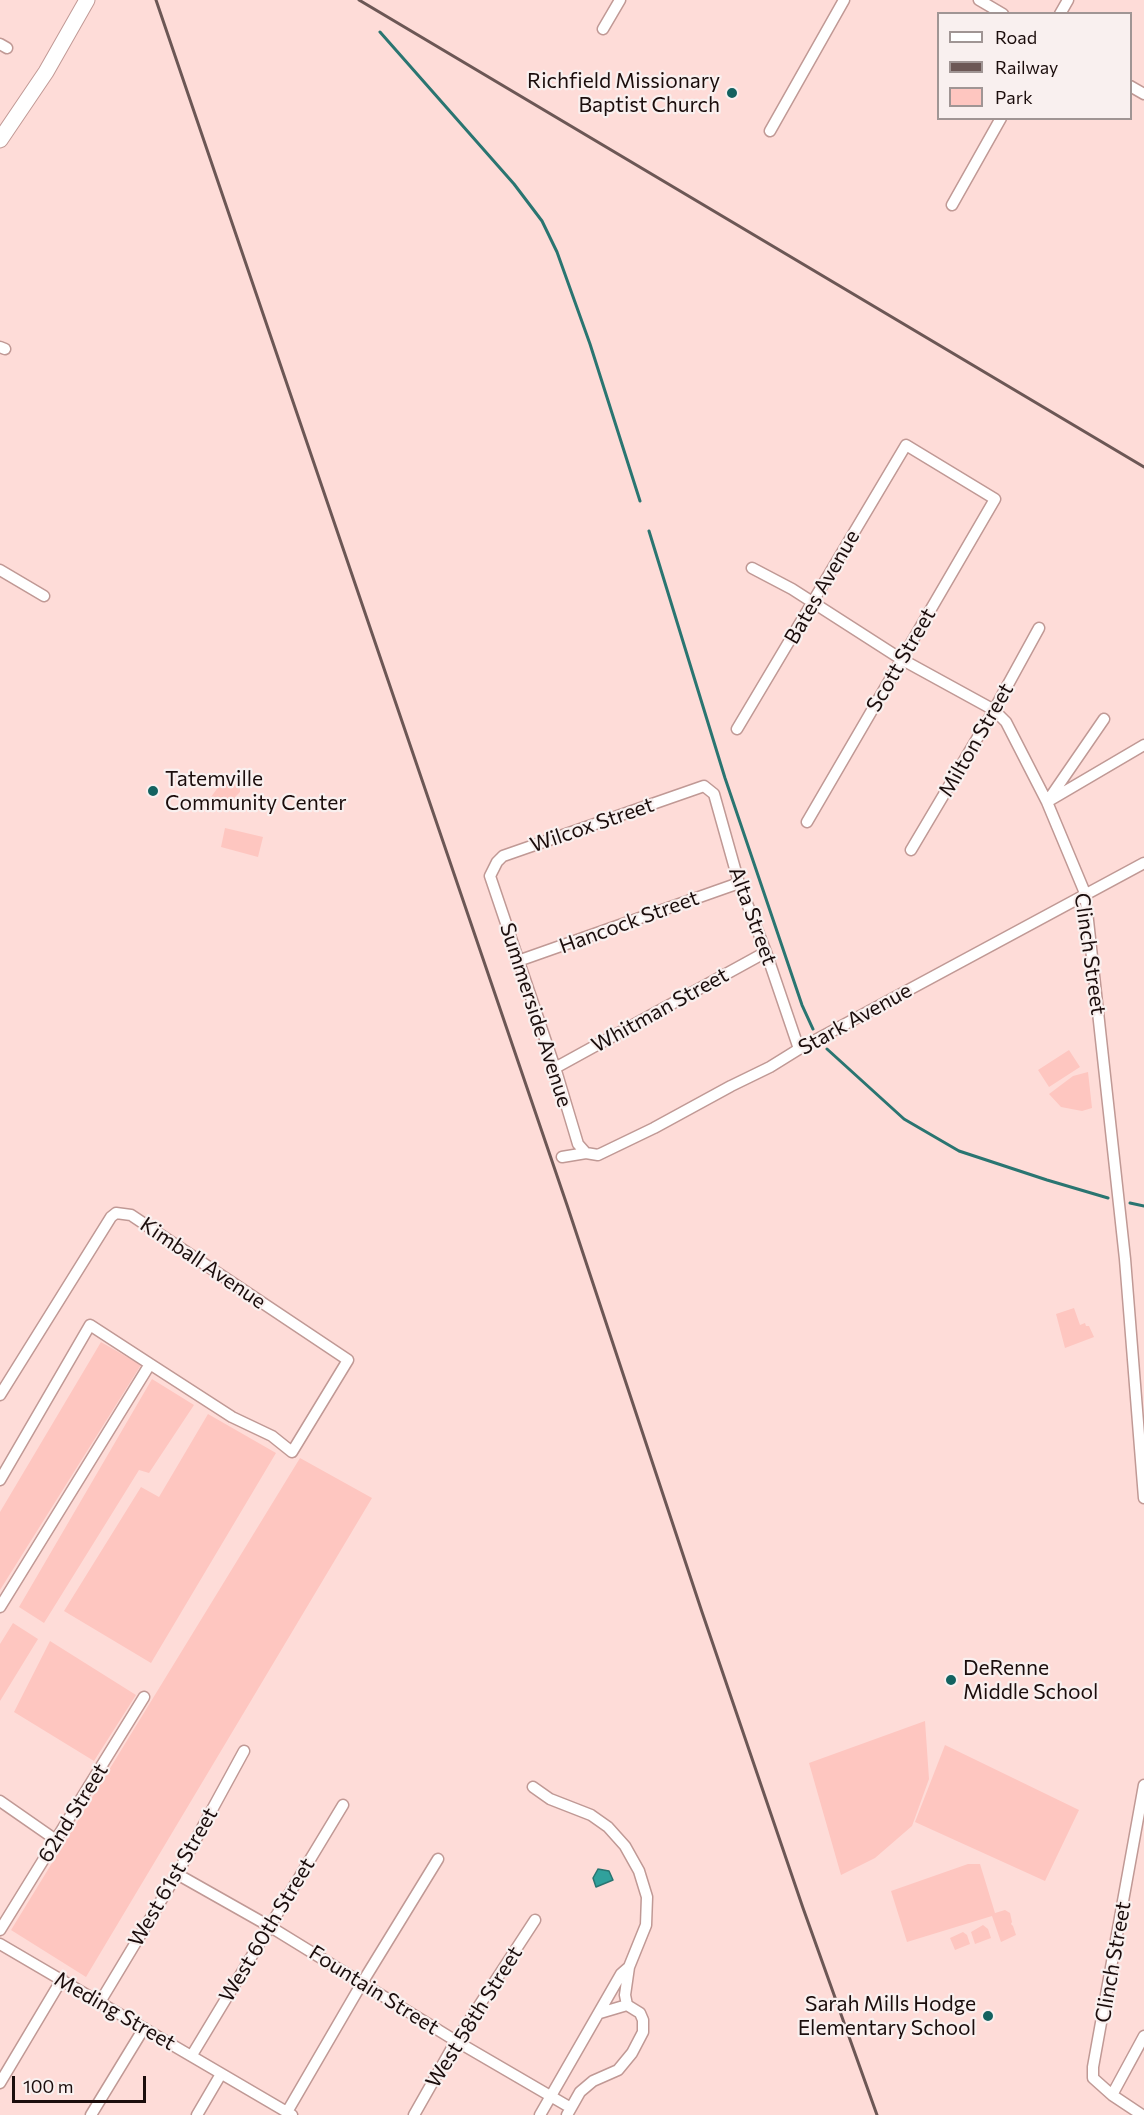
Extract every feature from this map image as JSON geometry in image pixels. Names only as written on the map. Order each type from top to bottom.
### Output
[{"type":"street","points":[[0,140],[46,72],[87,0]]},
{"type":"street","points":[[603,29],[620,0]]},
{"type":"street","points":[[770,131],[844,0]]},
{"type":"street","points":[[979,0],[1000,12]]},
{"type":"street","points":[[952,205],[1000,120]]},
{"type":"street","name":"Scott Street","points":[[807,822],[995,499],[906,445]]},
{"type":"street","name":"Bates Avenue","points":[[737,729],[906,445]]},
{"type":"street","name":"Clinch Street","points":[[752,568],[792,589],[901,659],[994,710],[1006,722],[1047,802],[1085,893],[1124,1249],[1144,1498]]},
{"type":"street","points":[[0,570],[44,596]]},
{"type":"street","name":"Milton Street","points":[[910,850],[994,710],[1039,628]]},
{"type":"street","points":[[1047,802],[1104,719]]},
{"type":"street","points":[[1047,802],[1144,745]]},
{"type":"street","name":"Wilcox Street","points":[[490,876],[502,856],[704,786]]},
{"type":"street","name":"Alta Street","points":[[704,786],[714,794],[740,883],[799,1049]]},
{"type":"street","name":"Stark Avenue","points":[[562,1157],[586,1153],[598,1155],[770,1067],[1085,893],[1144,863]]},
{"type":"street","name":"Summerside Avenue","points":[[490,876],[555,1068],[578,1144],[586,1153]]},
{"type":"street","name":"Hancock Street","points":[[518,962],[740,883]]},
{"type":"street","name":"Whitman Street","points":[[555,1068],[766,952]]},
{"type":"street","name":"Kimball Avenue","points":[[0,1395],[111,1217],[116,1213],[130,1215],[348,1360],[292,1452],[272,1436],[232,1417],[150,1364]]},
{"type":"street","points":[[0,1480],[90,1325],[150,1364],[0,1607]]},
{"type":"street","name":"62nd Street","points":[[0,1930],[144,1697]]},
{"type":"street","name":"West 61st Street","points":[[100,2002],[177,1874],[244,1751]]},
{"type":"street","name":"Clinch Street","points":[[1112,2096],[1093,2078],[1094,2067],[1144,1785]]},
{"type":"street","points":[[533,1787],[550,1799],[591,1815],[608,1827],[626,1846],[634,1863],[647,1897],[646,1925],[629,1967],[626,1982],[627,2005]]},
{"type":"street","points":[[0,1801],[56,1840]]},
{"type":"street","name":"West 60th Street","points":[[192,2055],[343,1805]]},
{"type":"street","points":[[290,2114],[362,1983],[438,1858]]},
{"type":"street","name":"Fountain Street","points":[[177,1874],[269,1926],[551,2097],[569,2112]]},
{"type":"street","name":"West 58th Street","points":[[414,2115],[456,2041],[535,1920]]},
{"type":"street","name":"Meding Street","points":[[0,1944],[290,2114]]},
{"type":"street","points":[[540,2115],[621,1974],[629,1967]]},
{"type":"street","points":[[0,2083],[62,1979]]},
{"type":"street","points":[[569,2112],[580,2092],[593,2081],[618,2070],[632,2053],[643,2032],[643,2020],[640,2013],[627,2005],[600,2013]]},
{"type":"street","points":[[91,2115],[144,2028]]},
{"type":"street","points":[[1142,2115],[1112,2096],[1144,2036]]},
{"type":"street","points":[[197,2115],[221,2074]]},
{"type":"green space","points":[[229,783],[240,785],[240,792],[230,806],[219,806],[211,797],[219,786]]},
{"type":"green space","points":[[225,828],[263,837],[258,857],[221,847]]},
{"type":"green space","points":[[1069,1050],[1080,1067],[1049,1087],[1038,1070]]},
{"type":"green space","points":[[1088,1072],[1092,1108],[1082,1111],[1061,1107],[1049,1094],[1073,1076]]},
{"type":"green space","points":[[1074,1308],[1080,1325],[1085,1323],[1089,1326],[1094,1337],[1065,1348],[1056,1314]]},
{"type":"green space","points":[[101,1342],[141,1365],[0,1590],[0,1512]]},
{"type":"green space","points":[[152,1379],[194,1405],[149,1473],[139,1470],[44,1623],[19,1607]]},
{"type":"green space","points":[[208,1414],[276,1453],[151,1663],[64,1611],[141,1487],[159,1497]]},
{"type":"green space","points":[[300,1458],[372,1498],[86,1977],[11,1930]]},
{"type":"green space","points":[[13,1623],[38,1639],[0,1701],[0,1644]]},
{"type":"green space","points":[[50,1641],[136,1695],[94,1761],[14,1712]]},
{"type":"green space","points":[[925,1721],[929,1779],[912,1826],[875,1858],[841,1875],[809,1763]]},
{"type":"green space","points":[[945,1745],[1079,1810],[1045,1881],[915,1822]]},
{"type":"green space","points":[[968,1864],[980,1864],[995,1913],[1005,1910],[1010,1913],[1011,1924],[1016,1935],[1001,1942],[992,1916],[907,1942],[891,1891]]},
{"type":"green space","points":[[983,1925],[988,1929],[991,1938],[975,1944],[971,1932]]},
{"type":"green space","points":[[963,1932],[967,1935],[970,1944],[955,1950],[950,1938]]},
{"type":"water","points":[[598,1869],[609,1871],[613,1880],[596,1887],[593,1878]]},
{"type":"waterway","points":[[380,32],[514,184],[542,221],[557,252],[590,344],[640,501]]},
{"type":"waterway","points":[[649,531],[725,778],[802,1005],[813,1029]]},
{"type":"waterway","points":[[827,1049],[904,1119],[959,1151],[1108,1198]]},
{"type":"waterway","points":[[1130,1203],[1144,1206]]},
{"type":"railway","points":[[156,0],[567,1205],[702,1612],[803,1908],[877,2115]]},
{"type":"railway","points":[[359,0],[1144,467]]},
{"type":"place","name":"Richfield Missionary Baptist Church","points":[[732,93]]},
{"type":"place","name":"Tatemville Community Center","points":[[153,791]]},
{"type":"place","name":"DeRenne Middle School","points":[[951,1680]]},
{"type":"place","name":"Sarah Mills Hodge Elementary School","points":[[988,2016]]}]
